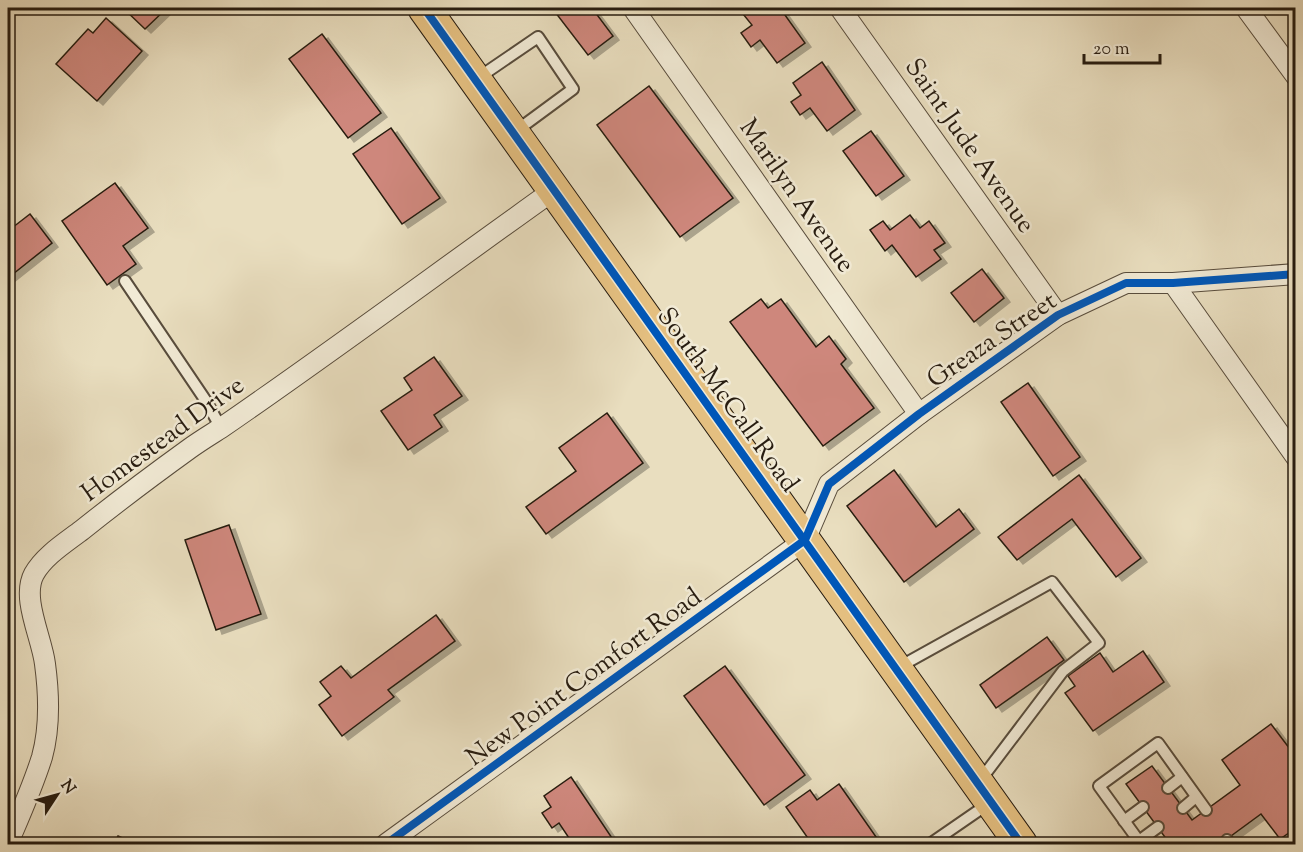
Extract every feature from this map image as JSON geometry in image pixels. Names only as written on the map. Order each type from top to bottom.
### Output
[{"type":"main road","name":"South McCall Road","points":[[424,8],[1021,844]]},
{"type":"street","name":"Marilyn Avenue","points":[[633,8],[919,414]]},
{"type":"street","name":"Saint Jude Avenue","points":[[840,8],[1058,315]]},
{"type":"street","points":[[1246,8],[1296,76]]},
{"type":"street","name":"Homestead Drive","points":[[8,844],[37,771],[45,740],[46,672],[42,643],[30,601],[33,575],[41,564],[94,520],[191,447],[221,428],[554,190]]},
{"type":"street","name":"Greaza Street","points":[[805,540],[829,484],[919,414],[1058,315],[1126,283],[1173,283],[1296,274]]},
{"type":"street","points":[[1173,283],[1296,457]]},
{"type":"street","name":"New Point Comfort Road","points":[[396,842],[805,540]]},
{"type":"lane","points":[[475,80],[538,37],[573,89],[513,132]]},
{"type":"lane","points":[[125,281],[221,428]]},
{"type":"lane","points":[[896,668],[1052,582],[1099,643],[1063,671],[984,793],[930,844]]},
{"type":"lane","points":[[1158,827],[1140,843],[1099,786],[1158,743],[1206,810]]},
{"type":"lane","points":[[1168,788],[1182,777]]},
{"type":"lane","points":[[1183,808],[1196,797]]},
{"type":"lane","points":[[1124,821],[1143,807]]},
{"type":"building","points":[[123,8],[167,8],[145,29]]},
{"type":"building","points":[[552,8],[592,8],[613,36],[588,55]]},
{"type":"building","points":[[752,8],[780,8],[805,43],[777,63],[760,40],[751,47],[741,33],[752,25],[743,14]]},
{"type":"building","points":[[106,18],[142,51],[97,101],[56,64],[88,29],[93,33]]},
{"type":"building","points":[[322,34],[381,113],[348,138],[289,59]]},
{"type":"building","points":[[822,62],[855,110],[827,131],[810,108],[800,115],[791,102],[801,95],[793,83]]},
{"type":"building","points":[[649,86],[733,198],[680,237],[597,125]]},
{"type":"building","points":[[391,128],[440,198],[402,224],[353,154]]},
{"type":"building","points":[[871,131],[904,176],[876,196],[843,151]]},
{"type":"building","points":[[115,183],[148,228],[123,246],[136,264],[107,285],[62,221]]},
{"type":"building","points":[[30,214],[52,243],[8,278],[8,231]]},
{"type":"building","points":[[910,215],[920,228],[929,221],[945,243],[934,250],[941,259],[916,277],[892,245],[885,251],[870,230],[883,221],[890,230]]},
{"type":"building","points":[[982,269],[1004,298],[974,322],[951,293]]},
{"type":"building","points":[[761,299],[768,308],[781,299],[816,347],[829,336],[846,359],[841,364],[874,408],[823,446],[730,322]]},
{"type":"building","points":[[434,357],[462,396],[434,415],[442,427],[408,450],[381,411],[412,390],[404,378]]},
{"type":"building","points":[[1028,383],[1080,457],[1053,476],[1001,402]]},
{"type":"building","points":[[607,413],[643,463],[546,534],[526,507],[576,471],[559,448]]},
{"type":"building","points":[[894,470],[936,527],[959,509],[974,529],[904,582],[847,506]]},
{"type":"building","points":[[1079,475],[1141,558],[1116,577],[1072,519],[1017,560],[998,537]]},
{"type":"building","points":[[229,525],[261,614],[216,630],[185,540]]},
{"type":"building","points":[[436,615],[455,641],[388,690],[394,697],[342,736],[319,705],[331,696],[320,682],[341,666],[351,678]]},
{"type":"building","points":[[1047,637],[1064,660],[996,708],[980,685]]},
{"type":"building","points":[[1143,651],[1164,682],[1093,731],[1065,693],[1075,686],[1068,676],[1100,653],[1113,672]]},
{"type":"building","points":[[725,666],[805,775],[764,805],[684,696]]},
{"type":"building","points":[[1271,724],[1296,757],[1296,828],[1280,839],[1261,814],[1220,844],[1170,844],[1126,784],[1152,766],[1192,820],[1240,785],[1222,760]]},
{"type":"building","points":[[571,777],[616,844],[573,844],[559,823],[552,828],[542,813],[551,807],[544,796]]},
{"type":"building","points":[[839,784],[881,844],[812,844],[786,807],[810,790],[817,800]]},
{"type":"building","points":[[118,836],[136,844],[114,844]]},
{"type":"cycle path","points":[[424,8],[1021,844]]},
{"type":"cycle path","points":[[386,844],[805,540],[829,484],[919,414],[1058,315],[1126,283],[1173,283],[1296,274]]}]
